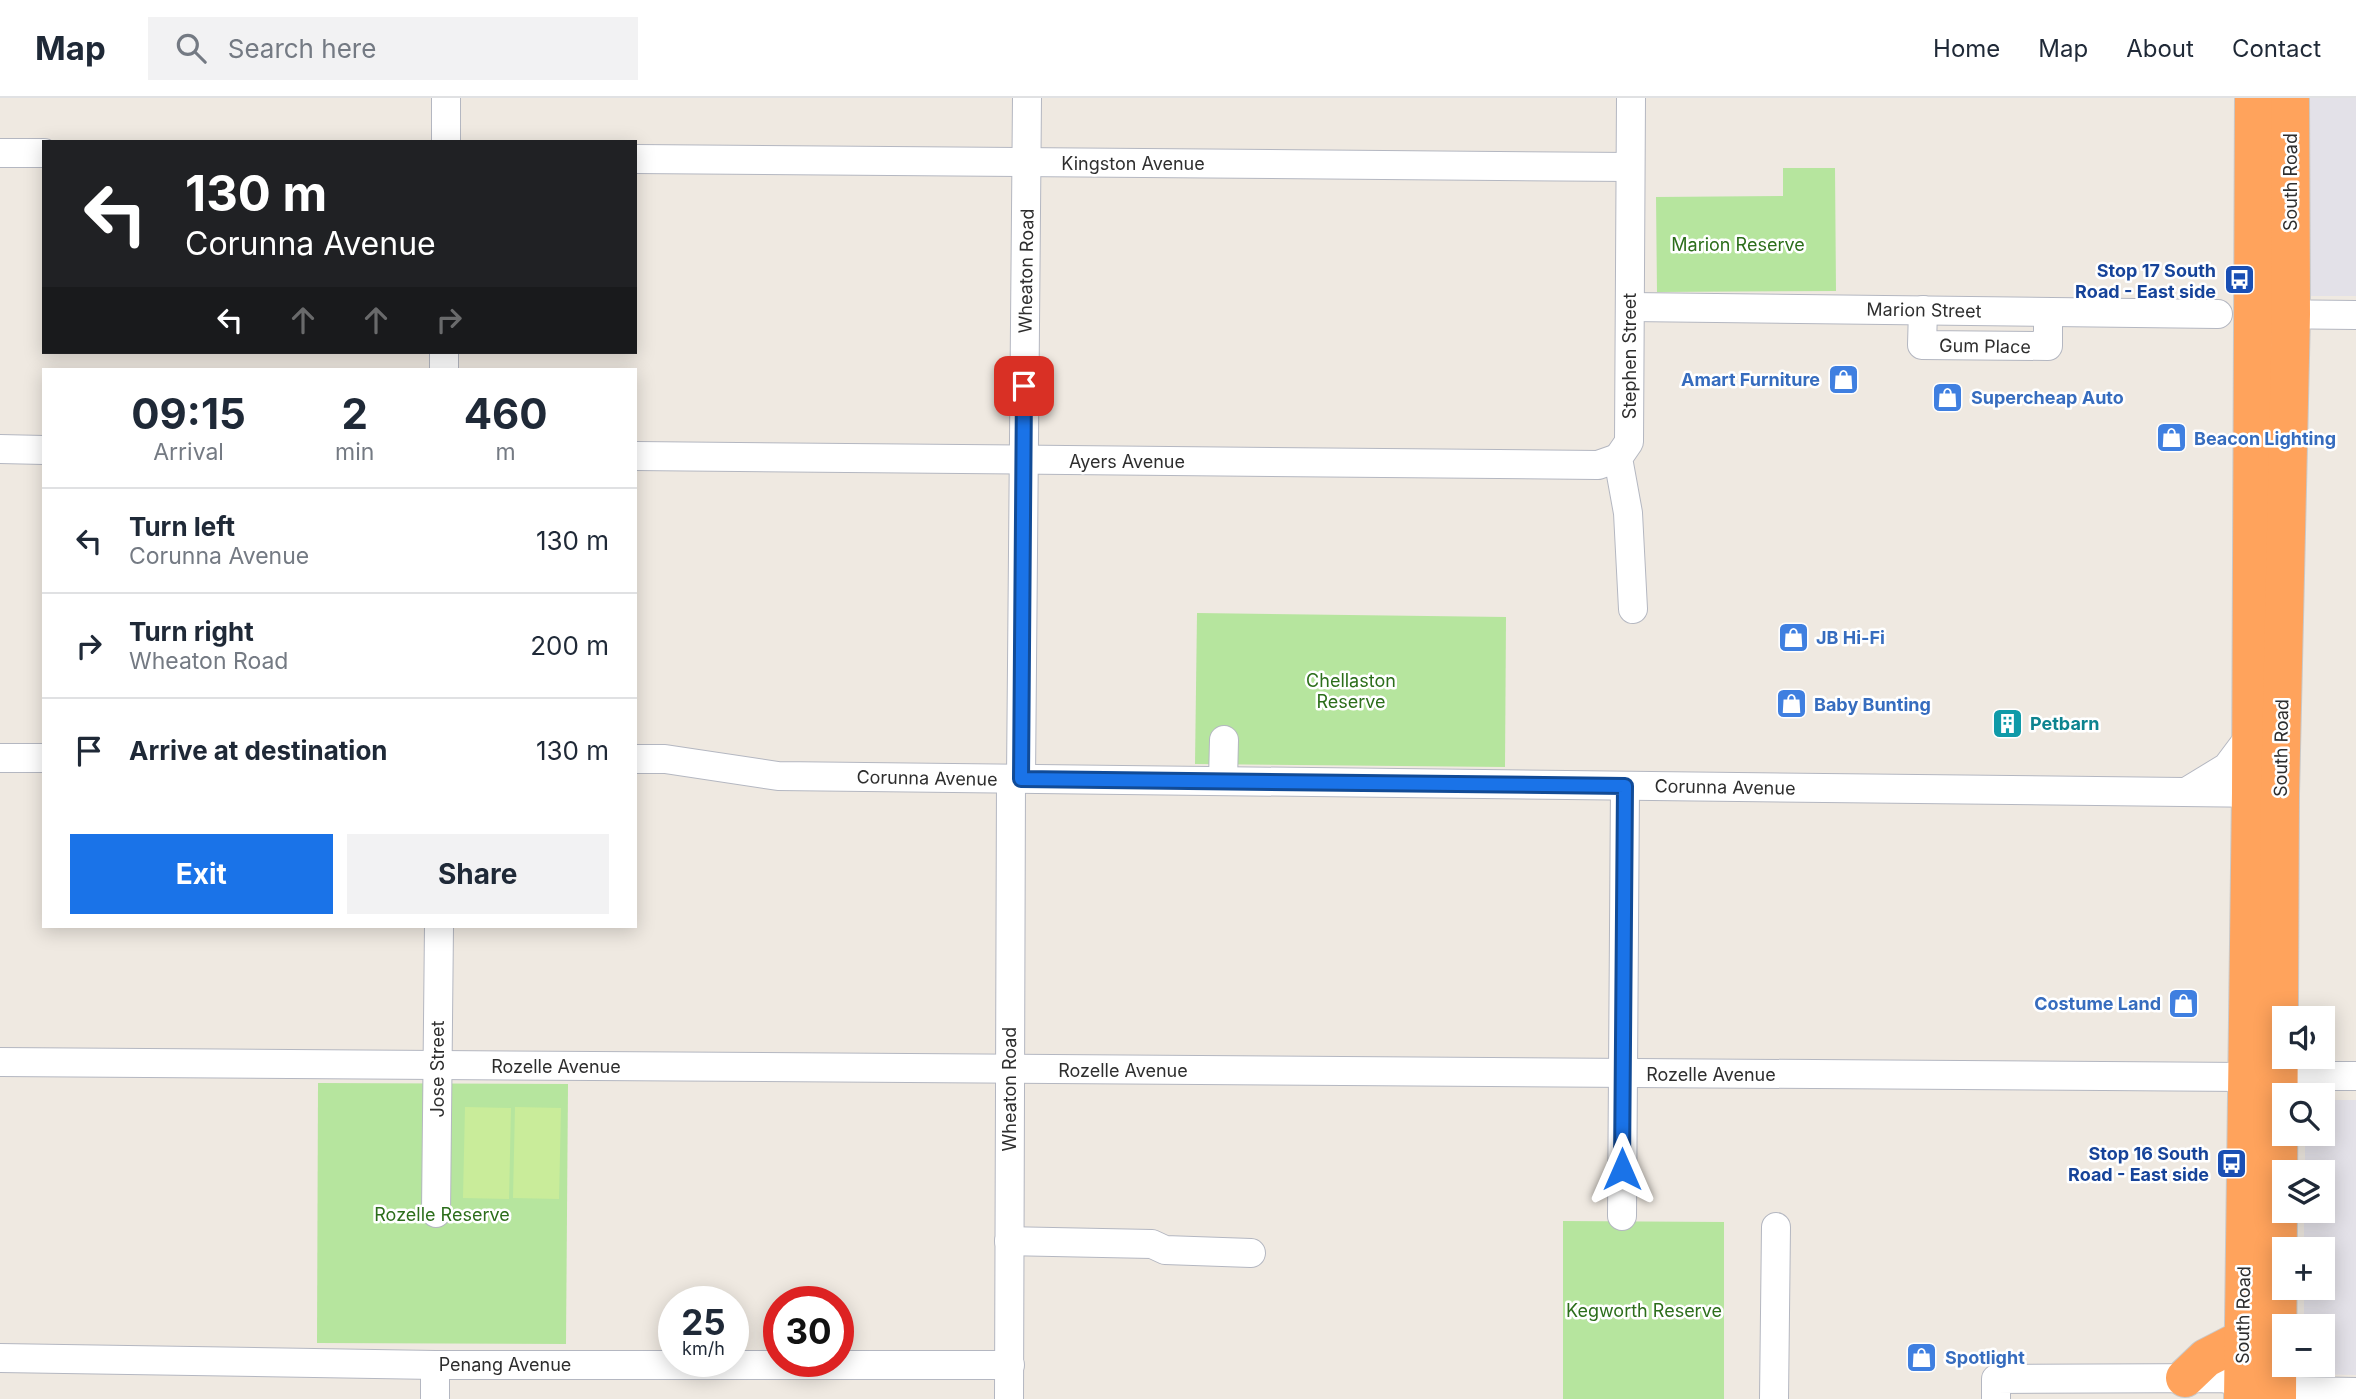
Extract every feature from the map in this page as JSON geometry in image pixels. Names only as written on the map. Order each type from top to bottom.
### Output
[{"type":"highway","name":"South Road","points":[[2253,98],[2234,314],[2251,735],[2265,793]]},
{"type":"highway","name":"South Road","points":[[2260,1395],[2265,793],[2291,314],[2290,98]]},
{"type":"highway","name":"South Road","points":[[2260,1395],[2243,1339],[2263,1076]]},
{"type":"highway","points":[[2185,1378],[2207,1358],[2243,1339]]},
{"type":"street","points":[[446,98],[446,140]]},
{"type":"street","name":"Wheaton Road","points":[[1009,1399],[1009,1069],[1024,460],[1027,98]]},
{"type":"street","name":"Stephen Street","points":[[1631,98],[1629,442],[1618,458],[1628,513],[1633,609]]},
{"type":"street","points":[[0,153],[42,153]]},
{"type":"street","name":"Kingston Avenue","points":[[637,159],[1630,167]]},
{"type":"street","name":"Marion Street","points":[[1630,307],[2356,315]]},
{"type":"street","points":[[0,449],[42,450]]},
{"type":"street","name":"Ayers Avenue","points":[[637,456],[1598,465],[1618,458]]},
{"type":"street","points":[[2186,792],[2227,767],[2251,735]]},
{"type":"street","points":[[1223,781],[1224,740]]},
{"type":"street","points":[[0,758],[42,758]]},
{"type":"street","name":"Corunna Avenue","points":[[637,759],[665,759],[778,776],[2265,793]]},
{"type":"street","points":[[1622,1216],[1625,786]]},
{"type":"street","name":"Jose Street","points":[[436,1213],[439,928]]},
{"type":"street","name":"Rozelle Avenue","points":[[0,1062],[2356,1076]]},
{"type":"street","points":[[1774,1399],[1776,1227]]},
{"type":"street","points":[[1009,1241],[1152,1244],[1165,1250],[1251,1253]]},
{"type":"street","name":"Penang Avenue","points":[[0,1359],[435,1365],[1010,1364]]},
{"type":"street","points":[[435,1365],[435,1399]]},
{"type":"street","points":[[1996,1399],[1996,1379],[2033,1389],[2083,1389],[2185,1378],[2229,1379],[2260,1395],[2356,1392]]},
{"type":"shaded area","points":[[2306,98],[2356,98],[2356,296],[2305,296]]},
{"type":"shaded area","points":[[2335,1100],[2356,1100],[2356,1375],[2335,1375],[2335,1314],[2304,1314],[2304,1300],[2335,1300],[2335,1237],[2304,1237],[2304,1223],[2335,1223],[2335,1160],[2305,1160],[2305,1146],[2335,1146]]},
{"type":"green space","name":"Marion Reserve","points":[[1783,168],[1835,168],[1836,291],[1657,292],[1656,197],[1783,196]]},
{"type":"green space","name":"Chellaston Reserve","points":[[1197,613],[1506,617],[1505,767],[1195,764]]},
{"type":"green space","name":"Rozelle Reserve","points":[[318,1083],[568,1084],[566,1344],[317,1343]]},
{"type":"green space","points":[[465,1107],[511,1108],[509,1199],[463,1198]]},
{"type":"green space","points":[[515,1107],[561,1108],[559,1199],[513,1198]]},
{"type":"green space","name":"Kegworth Reserve","points":[[1563,1221],[1724,1222],[1724,1399],[1563,1399]]},
{"type":"place","name":"Stop 17 South Road - East side","points":[[2239,280]]},
{"type":"place","name":"Amart Furniture","points":[[1843,379]]},
{"type":"place","name":"Supercheap Auto","points":[[1948,397]]},
{"type":"place","name":"Beacon Lighting","points":[[2171,438]]},
{"type":"place","name":"JB Hi-Fi","points":[[1793,637]]},
{"type":"place","name":"Baby Bunting","points":[[1791,704]]},
{"type":"place","name":"Petbarn","points":[[2007,723]]},
{"type":"place","name":"Costume Land","points":[[2184,1003]]},
{"type":"place","name":"Stop 16 South Road - East side","points":[[2232,1163]]},
{"type":"place","name":"Spotlight","points":[[1922,1357]]},
{"type":"route","points":[[1024,386],[1021,779],[1625,786],[1622,1169]]}]
